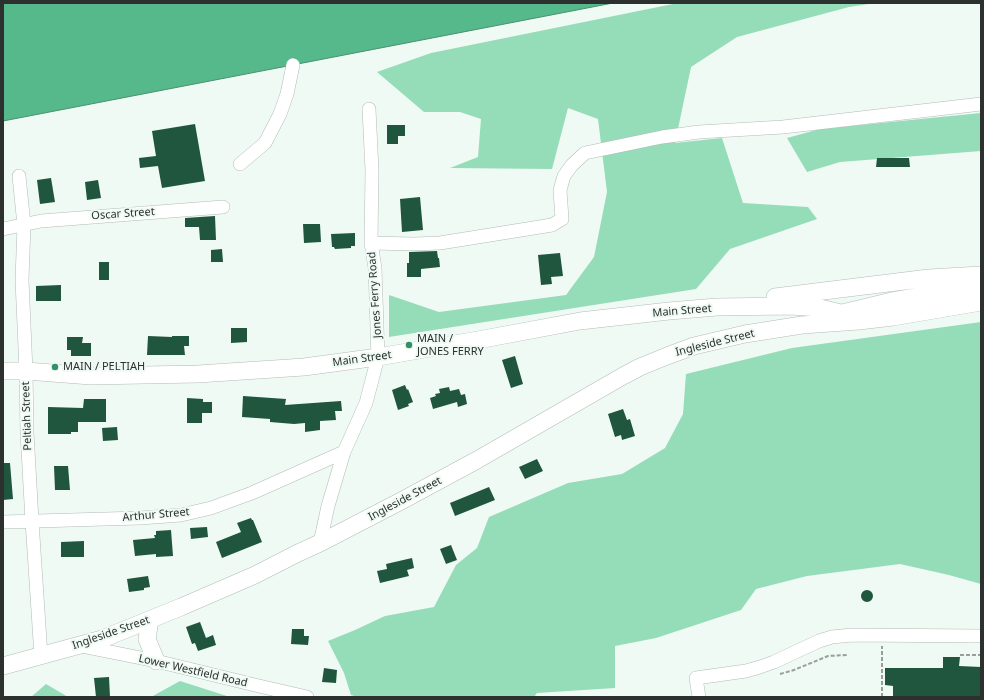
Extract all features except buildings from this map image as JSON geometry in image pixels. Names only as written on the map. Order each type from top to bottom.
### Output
[{"type":"main road","name":"Main Street","points":[[717,307],[778,297],[929,278],[981,275]]},
{"type":"main road","points":[[892,309],[981,286]]},
{"type":"main road","points":[[892,309],[981,302]]},
{"type":"main road","name":"Main Street","points":[[3,371],[26,371],[91,376],[198,374],[304,367],[378,357],[580,321],[717,307],[791,306],[820,308],[860,320]]},
{"type":"main road","name":"Ingleside Street","points":[[802,325],[841,314],[892,309]]},
{"type":"main road","name":"Ingleside Street","points":[[3,666],[102,639],[248,578],[320,543],[477,460],[605,386],[640,367],[667,356],[694,346],[746,334],[802,325],[860,320],[892,309]]},
{"type":"main road","points":[[150,620],[147,640],[156,661]]},
{"type":"street","points":[[240,164],[265,143],[280,114],[287,94],[293,65]]},
{"type":"street","points":[[371,243],[440,243],[552,225],[562,219],[560,190],[564,176],[572,165],[586,153],[662,137],[699,132],[783,127],[981,104]]},
{"type":"street","name":"Jones Ferry Road","points":[[320,543],[328,506],[344,452],[366,402],[378,357],[375,268],[371,243],[372,170],[369,109]]},
{"type":"street","name":"Peltiah Street","points":[[19,176],[24,225],[22,280],[27,432],[41,656]]},
{"type":"street","name":"Oscar Street","points":[[3,229],[41,221],[223,207]]},
{"type":"street","name":"Arthur Street","points":[[3,522],[140,518],[181,515],[211,508],[252,493],[344,452]]},
{"type":"street","points":[[699,697],[696,678],[746,671],[760,667],[774,662],[813,643],[832,637],[852,635],[981,636]]},
{"type":"street","name":"Lower Westfield Road","points":[[79,646],[156,661],[307,697]]},
{"type":"path","points":[[882,635],[882,697]]},
{"type":"path","points":[[778,674],[794,670],[828,656],[847,655]]},
{"type":"path","points":[[960,655],[981,655]]},
{"type":"shaded area","points":[[3,3],[613,3],[3,121]]},
{"type":"shaded area","points":[[678,3],[875,3],[849,7],[737,37],[691,67],[675,143],[722,138],[743,203],[808,207],[817,219],[730,249],[696,289],[389,337],[389,295],[439,312],[566,295],[594,257],[607,192],[598,119],[568,108],[552,169],[450,168],[478,157],[481,119],[460,112],[424,112],[377,72],[431,53]]},
{"type":"shaded area","points":[[981,113],[981,151],[840,162],[807,172],[787,138],[820,129]]},
{"type":"shaded area","points":[[981,322],[981,584],[900,564],[807,576],[756,589],[741,610],[656,638],[615,646],[615,688],[537,693],[534,697],[358,697],[351,695],[344,673],[328,641],[385,616],[434,607],[456,565],[477,548],[489,517],[568,483],[622,474],[665,448],[683,414],[686,374],[792,348]]},
{"type":"shaded area","points":[[180,681],[230,697],[151,697]]},
{"type":"shaded area","points":[[46,684],[68,697],[31,697]]},
{"type":"place","name":"MAIN / JONES FERRY","points":[[409,345]]},
{"type":"place","name":"MAIN / PELTIAH","points":[[55,367]]}]
